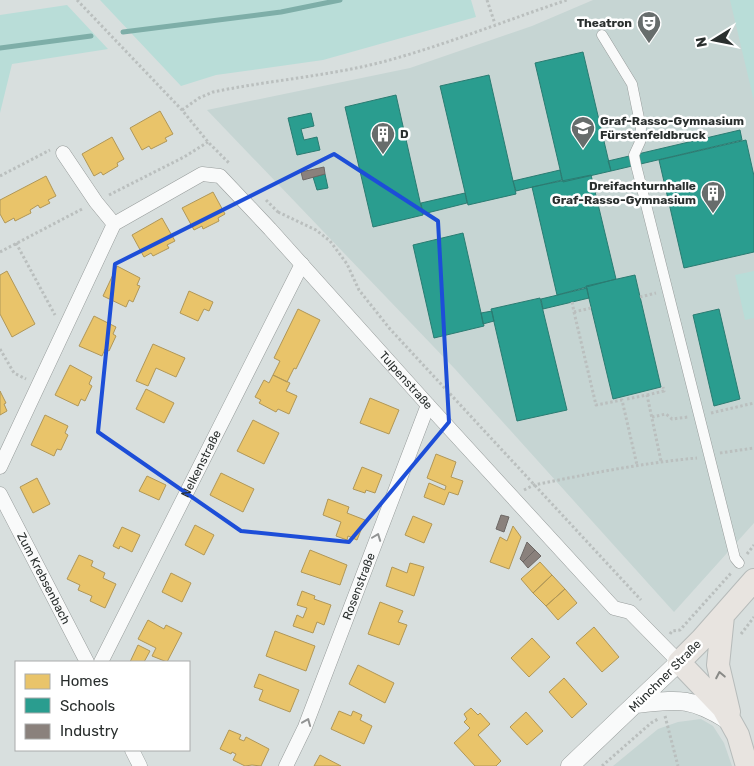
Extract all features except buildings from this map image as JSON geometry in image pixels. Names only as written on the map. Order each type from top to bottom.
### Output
[{"type":"main road","name":"Münchner Straße","points":[[679,662],[754,580]]},
{"type":"main road","points":[[723,616],[718,665],[732,722]]},
{"type":"main road","points":[[679,662],[723,708],[738,735],[747,766]]},
{"type":"street","points":[[602,35],[632,84],[641,128],[640,142],[634,155],[636,165],[735,558],[739,563]]},
{"type":"street","points":[[0,467],[114,224],[96,202],[64,153]]},
{"type":"street","name":"Tulpenstraße","points":[[114,224],[202,174],[220,176],[614,608],[630,612],[679,662]]},
{"type":"street","name":"Nelkenstraße","points":[[102,661],[302,264]]},
{"type":"street","name":"Rosenstraße","points":[[286,766],[305,727],[428,406]]},
{"type":"street","name":"Zum Krebsenbach","points":[[0,494],[86,661]]},
{"type":"street","name":"Münchner Straße","points":[[570,766],[679,662]]},
{"type":"street","points":[[636,704],[678,700],[694,702],[709,708],[732,722]]},
{"type":"street","points":[[132,751],[140,766]]},
{"type":"path","points":[[77,0],[182,110],[208,142],[234,168]]},
{"type":"path","points":[[487,0],[495,24]]},
{"type":"path","points":[[182,110],[199,98],[214,92],[323,74],[385,61],[439,45],[567,0]]},
{"type":"path","points":[[0,176],[56,146],[64,153]]},
{"type":"path","points":[[259,194],[278,212],[316,230],[330,241],[347,264],[359,290],[390,329],[645,605]]},
{"type":"path","points":[[270,229],[278,212]]},
{"type":"path","points":[[16,243],[64,331]]},
{"type":"path","points":[[572,302],[596,405],[622,400],[637,465]]},
{"type":"path","points":[[574,312],[592,308]]},
{"type":"path","points":[[0,349],[14,374],[38,385]]},
{"type":"path","points":[[627,399],[664,390],[663,387]]},
{"type":"path","points":[[647,394],[661,461]]},
{"type":"path","points":[[652,417],[666,414],[672,419],[700,416],[754,402]]},
{"type":"path","points":[[511,496],[534,485],[637,465],[697,458],[754,448]]},
{"type":"path","points":[[660,644],[672,631],[680,630],[754,544]]},
{"type":"path","points":[[665,716],[678,766]]},
{"type":"highlighted area","points":[[334,154],[438,221],[449,422],[349,542],[241,531],[98,432],[115,264]]},
{"type":"shaded area","points":[[100,0],[471,0],[476,17],[323,60],[216,75],[181,86]]},
{"type":"shaded area","points":[[593,0],[754,0],[754,523],[674,612],[455,369],[207,110],[410,68],[532,26]]},
{"type":"shaded area","points":[[730,0],[754,0],[754,101]]},
{"type":"shaded area","points":[[67,5],[108,49],[12,64],[0,113],[0,15]]},
{"type":"shaded area","points":[[754,271],[754,318],[745,320],[735,275]]},
{"type":"shaded area","points":[[701,719],[713,726],[724,743],[732,766],[613,766],[658,729],[678,722]]},
{"type":"waterway","points":[[123,32],[281,12],[340,0]]},
{"type":"waterway","points":[[0,48],[91,36]]},
{"type":"place","name":"Theatron","points":[[649,44]]},
{"type":"place","name":"Graf-Rasso-Gymnasium Fürstenfeldbruck","points":[[583,149]]},
{"type":"place","name":"D","points":[[383,155]]},
{"type":"place","name":"Dreifachturnhalle Graf-Rasso-Gymnasium","points":[[713,214]]}]
